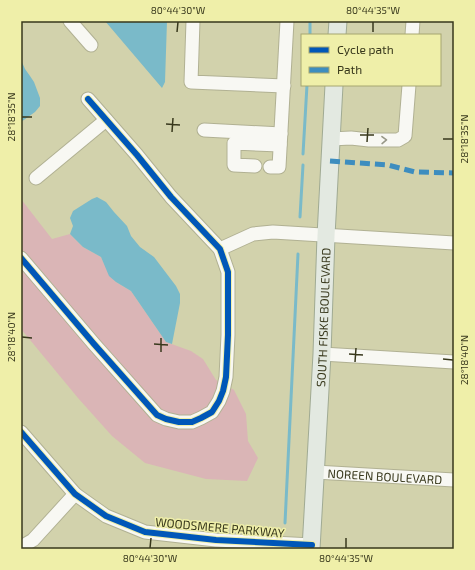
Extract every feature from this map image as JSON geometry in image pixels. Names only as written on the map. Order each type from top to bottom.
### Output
[{"type":"main road","points":[[337,34],[338,21]]},
{"type":"main road","name":"SOUTH FISKE BOULEVARD","points":[[311,547],[322,354],[326,236],[334,86]]},
{"type":"street","points":[[70,21],[91,45]]},
{"type":"street","points":[[193,21],[191,82],[284,86]]},
{"type":"street","points":[[270,167],[279,167],[287,21]]},
{"type":"street","points":[[412,34],[413,21]]},
{"type":"street","points":[[331,139],[350,138],[369,140],[398,140],[404,136],[409,86]]},
{"type":"street","points":[[21,258],[157,415],[179,422],[192,422],[212,412],[223,391],[226,377],[228,272],[220,249],[171,197],[88,99]]},
{"type":"street","points":[[36,178],[106,120]]},
{"type":"street","points":[[204,130],[281,139]]},
{"type":"street","points":[[256,166],[234,165],[234,143],[281,139]]},
{"type":"street","points":[[220,249],[253,234],[273,232],[454,243]]},
{"type":"street","points":[[322,354],[454,362]]},
{"type":"street","name":"WOODSMERE PARKWAY","points":[[21,432],[75,494],[106,516],[145,532],[215,545],[311,547]]},
{"type":"street","name":"NOREEN BOULEVARD","points":[[315,472],[454,480]]},
{"type":"street","points":[[21,547],[33,540],[75,494]]},
{"type":"shaded area","points":[[21,199],[52,239],[70,234],[83,247],[101,257],[105,266],[116,282],[131,291],[166,342],[191,351],[203,359],[216,380],[220,382],[218,390],[209,407],[191,416],[179,417],[160,410],[21,250]]},
{"type":"shaded area","points":[[21,266],[154,419],[192,427],[229,387],[234,390],[246,414],[248,441],[258,458],[247,481],[206,479],[145,463],[112,436],[78,398],[21,329]]},
{"type":"water","points":[[105,21],[167,21],[165,82],[162,88]]},
{"type":"water","points":[[21,60],[34,82],[40,98],[40,106],[35,112],[21,122]]},
{"type":"water","points":[[97,197],[106,202],[127,226],[131,236],[140,247],[154,257],[176,286],[180,294],[180,303],[172,344],[166,342],[131,291],[109,276],[101,257],[83,247],[70,234],[73,226],[70,218],[73,211]]},
{"type":"waterway","points":[[310,21],[310,34]]},
{"type":"waterway","points":[[303,154],[307,86]]},
{"type":"waterway","points":[[300,217],[303,165]]},
{"type":"waterway","points":[[285,523],[298,254]]},
{"type":"marked path","points":[[330,161],[388,165],[415,172],[454,173]]},
{"type":"cycle path","points":[[21,258],[157,415],[179,422],[192,422],[212,412],[219,401],[226,377],[228,272],[220,249],[171,197],[88,99]]},
{"type":"cycle path","points":[[21,432],[75,494],[106,516],[145,532],[216,540],[312,545]]}]
